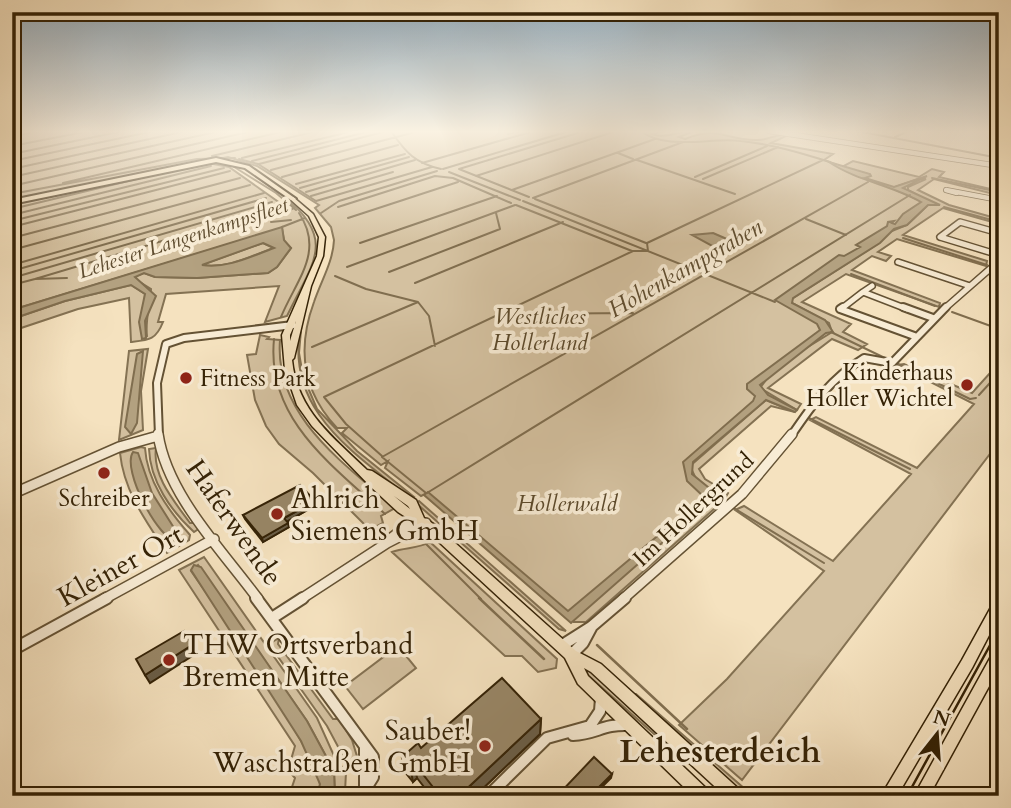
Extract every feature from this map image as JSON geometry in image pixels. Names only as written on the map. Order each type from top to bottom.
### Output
[{"type":"highway","points":[[12,202],[169,169]]},
{"type":"highway","points":[[241,169],[263,178],[293,199]]},
{"type":"main road","points":[[293,199],[311,215],[322,236],[320,256],[292,328],[288,364],[301,405],[315,424],[402,509],[422,520],[566,651],[596,668],[736,796]]},
{"type":"main road","points":[[888,796],[967,664],[999,604]]},
{"type":"main road","points":[[566,651],[583,680],[705,796]]},
{"type":"main road","points":[[921,796],[999,655]]},
{"type":"street","points":[[957,193],[999,200]]},
{"type":"street","points":[[999,233],[960,222],[940,237],[999,255]]},
{"type":"street","name":"Im Hollergrund","points":[[566,651],[583,643],[591,627],[764,472],[824,390],[859,360],[893,362],[933,318],[999,261]]},
{"type":"street","points":[[898,262],[970,286]]},
{"type":"street","points":[[872,286],[839,309],[917,337]]},
{"type":"street","points":[[863,292],[933,318]]},
{"type":"street","name":"Haferwende","points":[[292,328],[184,338],[166,344],[159,365],[158,436],[163,461],[174,484],[364,744],[367,794]]},
{"type":"street","points":[[12,494],[118,447],[158,436]]},
{"type":"street","points":[[272,618],[422,520]]},
{"type":"street","name":"Kleiner Ort","points":[[12,650],[214,540]]},
{"type":"street","points":[[488,796],[548,736],[591,726],[599,715],[601,698]]},
{"type":"street","points":[[562,734],[583,736],[607,724],[629,725]]},
{"type":"green space","name":"Westliches Hollerland","points":[[12,169],[169,169],[12,200]]},
{"type":"green space","points":[[181,169],[231,169],[290,210],[294,208],[286,198],[302,213],[311,227],[315,254],[311,268],[287,316],[265,322],[279,286],[166,294],[158,322],[163,322],[155,336],[143,341],[131,342],[129,298],[78,309],[12,331],[12,319],[65,301],[131,285],[145,294],[142,338],[147,336],[151,289],[135,279],[136,276],[144,273],[155,277],[197,278],[268,273],[277,267],[291,248],[284,241],[282,228],[12,310],[12,204]]},
{"type":"green space","name":"Westliches Hollerland","points":[[261,169],[885,169],[919,177],[932,169],[944,172],[939,177],[999,191],[990,193],[934,179],[918,190],[949,205],[999,219],[999,224],[943,208],[903,235],[987,261],[986,266],[897,239],[878,252],[891,256],[886,261],[872,256],[852,270],[940,303],[939,307],[846,274],[802,302],[851,324],[843,332],[867,344],[858,350],[832,339],[768,388],[801,404],[797,410],[760,388],[772,372],[755,384],[762,396],[687,463],[691,479],[711,497],[568,617],[425,494],[421,496],[385,468],[388,461],[381,465],[342,433],[347,428],[337,428],[325,414],[310,384],[305,352],[309,319],[334,240],[331,227],[315,208],[319,205]],"holes":[[[926,179],[908,187],[908,190],[936,205],[928,205],[907,225],[887,233],[879,243],[792,299],[792,303],[829,323],[832,332],[790,358],[827,331],[822,320],[780,301],[928,204],[892,188]]]},
{"type":"green space","points":[[263,243],[274,248],[230,263],[201,265]]},
{"type":"green space","points":[[302,319],[299,353],[303,376],[317,409],[357,451],[414,497],[411,499],[345,444],[326,424],[311,402],[302,378],[298,350]]},
{"type":"green space","points":[[260,335],[269,337],[267,339],[280,340],[281,367],[288,392],[300,415],[316,436],[395,508],[381,516],[383,523],[370,530],[313,473],[279,444],[266,426],[255,400],[247,355],[256,354]]},
{"type":"green space","points":[[148,349],[141,391],[143,430],[119,440],[129,351]]},
{"type":"green space","points":[[999,363],[999,442],[742,780],[679,725],[727,679],[824,571],[735,510],[744,506],[833,561],[911,474],[810,420],[816,417],[917,468],[974,404],[897,365],[904,364],[972,393]]},
{"type":"green space","points":[[766,400],[795,412],[771,406],[699,469],[705,479],[728,493],[724,500],[697,481],[690,466]]},
{"type":"green space","points":[[145,448],[150,472],[160,494],[190,535],[189,540],[167,553],[137,506],[122,467],[120,453]]},
{"type":"green space","points":[[156,448],[157,468],[161,478],[190,523],[196,523],[200,528],[194,532],[177,515],[163,495],[153,473],[149,449]]},
{"type":"green space","points":[[712,499],[722,502],[586,622],[574,622],[574,618]]},
{"type":"green space","points":[[419,501],[566,631],[559,629],[416,503]]},
{"type":"green space","points":[[430,542],[557,659],[556,668],[538,672],[522,656],[505,656],[392,552]]},
{"type":"green space","points":[[204,557],[317,718],[335,758],[346,772],[345,792],[342,796],[335,796],[334,771],[307,721],[198,565],[191,571],[264,680],[315,769],[320,785],[317,796],[289,796],[295,778],[288,770],[295,746],[179,570]]},
{"type":"green space","points":[[279,638],[278,644],[333,719],[339,719],[352,740],[360,766],[350,769],[327,726],[269,644]]},
{"type":"green space","points":[[398,646],[416,668],[363,709],[345,686]]},
{"type":"green space","points":[[585,666],[681,754],[681,758],[581,669]]},
{"type":"green space","points":[[636,694],[753,796],[745,796]]},
{"type":"shaded area","points":[[841,169],[870,174],[871,176],[865,178],[894,187],[927,176],[903,188],[940,205],[928,205],[907,225],[894,229],[880,243],[793,298],[792,303],[825,320],[833,332],[826,333],[760,385],[768,395],[797,410],[795,412],[766,400],[693,462],[692,474],[724,500],[712,499],[571,623],[424,495],[428,492],[568,611],[704,497],[687,481],[683,462],[753,401],[755,396],[747,389],[747,384],[820,330],[817,324],[775,300],[839,255],[844,256],[860,247],[856,245],[887,226],[888,222],[894,221],[892,223],[895,224],[903,214],[921,202]]},
{"type":"shaded area","points":[[282,227],[284,240],[291,248],[277,267],[268,273],[197,278],[155,277],[144,273],[135,277],[156,296],[145,321],[146,338],[142,339],[139,322],[145,294],[131,285],[65,301],[12,319],[12,310]],"holes":[[[263,243],[274,248],[230,263],[202,265]]]},
{"type":"shaded area","points":[[713,233],[743,246],[725,253],[692,235]]},
{"type":"shaded area","points":[[143,351],[137,423],[131,434],[125,427],[137,354]]},
{"type":"shaded area","points":[[133,452],[138,453],[152,493],[181,539],[179,543],[171,540],[162,531],[144,504],[132,473]]},
{"type":"shaded area","points":[[194,565],[201,567],[307,721],[334,771],[335,796],[317,796],[320,784],[301,741],[191,570]]},
{"type":"building","name":"Ahlrich Siemens GmbH","points":[[300,485],[315,501],[284,518],[288,523],[262,538],[243,515]]},
{"type":"building","points":[[184,631],[192,645],[145,675],[136,659]]},
{"type":"building","name":"Sauber! Waschstraßen GmbH","points":[[502,678],[541,719],[459,796],[440,796],[414,763],[410,767],[402,757],[418,743],[421,748]]},
{"type":"building","points":[[594,757],[612,774],[590,796],[557,796]]},
{"type":"waterway","points":[[12,177],[50,169]]},
{"type":"waterway","points":[[12,186],[87,169]]},
{"type":"waterway","points":[[63,183],[124,169]]},
{"type":"waterway","points":[[12,194],[146,169]]},
{"type":"waterway","points":[[12,215],[200,169]]},
{"type":"waterway","points":[[12,221],[221,169]]},
{"type":"waterway","points":[[237,169],[276,193],[296,210]]},
{"type":"waterway","points":[[265,169],[316,201],[426,169]]},
{"type":"waterway","points":[[271,170],[276,169]]},
{"type":"waterway","points":[[282,177],[312,169]]},
{"type":"waterway","points":[[296,184],[352,169]]},
{"type":"waterway","points":[[300,188],[368,169]]},
{"type":"waterway","points":[[306,192],[385,169]]},
{"type":"waterway","points":[[460,169],[476,176]]},
{"type":"waterway","points":[[476,176],[499,169]]},
{"type":"waterway","points":[[512,190],[572,169]]},
{"type":"waterway","points":[[533,198],[611,169]]},
{"type":"waterway","points":[[662,169],[735,194]]},
{"type":"waterway","points":[[695,177],[714,169]]},
{"type":"waterway","points":[[703,179],[727,169]]},
{"type":"waterway","points":[[648,251],[647,243],[805,169]]},
{"type":"waterway","points":[[12,209],[170,171]]},
{"type":"waterway","points":[[12,227],[230,171]]},
{"type":"waterway","points":[[321,213],[339,201],[437,171]]},
{"type":"waterway","points":[[311,196],[393,172]]},
{"type":"waterway","points":[[449,172],[520,200]]},
{"type":"waterway","points":[[338,207],[435,176],[453,178],[496,196]]},
{"type":"waterway","points":[[476,176],[529,197]]},
{"type":"waterway","points":[[12,238],[240,178]]},
{"type":"waterway","points":[[932,178],[999,192]]},
{"type":"waterway","points":[[348,218],[458,182]]},
{"type":"waterway","name":"Hohenkampgraben","points":[[705,274],[868,182]]},
{"type":"waterway","points":[[12,250],[250,185]]},
{"type":"waterway","points":[[12,265],[264,193]]},
{"type":"waterway","points":[[845,235],[910,195]]},
{"type":"waterway","points":[[360,243],[496,196]]},
{"type":"waterway","points":[[496,196],[511,203]]},
{"type":"waterway","points":[[12,271],[266,198]]},
{"type":"waterway","points":[[535,199],[646,243]]},
{"type":"waterway","points":[[523,201],[648,251]]},
{"type":"waterway","points":[[12,278],[272,202]]},
{"type":"waterway","points":[[347,267],[515,205]]},
{"type":"waterway","points":[[516,205],[561,223]]},
{"type":"waterway","points":[[35,279],[279,206]]},
{"type":"waterway","points":[[944,207],[999,222]]},
{"type":"waterway","name":"Lehester Langenkampsfleet","points":[[299,213],[302,219]]},
{"type":"waterway","points":[[389,272],[500,229],[496,213]]},
{"type":"waterway","name":"Lehester Langenkampsfleet","points":[[281,317],[309,253],[309,240],[302,219]]},
{"type":"waterway","name":"Lehester Langenkampsfleet","points":[[282,227],[302,219]]},
{"type":"waterway","points":[[806,219],[845,235]]},
{"type":"waterway","points":[[271,222],[291,220]]},
{"type":"waterway","points":[[415,283],[561,223]]},
{"type":"waterway","points":[[561,223],[632,251]]},
{"type":"waterway","points":[[752,293],[845,235]]},
{"type":"waterway","points":[[903,238],[987,265]]},
{"type":"waterway","points":[[435,345],[633,251],[648,251]]},
{"type":"waterway","points":[[648,251],[705,274]]},
{"type":"waterway","name":"Hohenkampgraben","points":[[426,493],[382,457],[705,274]]},
{"type":"waterway","points":[[705,274],[752,293]]},
{"type":"waterway","points":[[851,274],[935,306]]},
{"type":"waterway","points":[[335,276],[366,289],[418,302]]},
{"type":"waterway","points":[[35,279],[67,278]]},
{"type":"waterway","points":[[12,285],[35,279]]},
{"type":"waterway","points":[[427,493],[752,293]]},
{"type":"waterway","points":[[752,293],[775,302]]},
{"type":"waterway","points":[[312,347],[418,302]]},
{"type":"waterway","points":[[418,302],[429,316],[435,345]]},
{"type":"waterway","points":[[952,312],[999,329]]},
{"type":"waterway","points":[[506,314],[633,313]]},
{"type":"waterway","points":[[831,332],[889,360]]},
{"type":"waterway","name":"Lehester Langenkampsfleet","points":[[274,339],[274,367],[281,393],[292,417],[324,458],[385,514]]},
{"type":"waterway","points":[[382,456],[346,424],[324,397],[435,345]]},
{"type":"waterway","points":[[894,362],[970,399],[976,398]]},
{"type":"waterway","points":[[979,395],[999,373]]},
{"type":"waterway","points":[[807,417],[910,469]]},
{"type":"waterway","points":[[732,507],[824,563]]},
{"type":"waterway","name":"Lehester Langenkampsfleet","points":[[426,544],[481,599]]},
{"type":"waterway","name":"Lehester Langenkampsfleet","points":[[479,598],[544,659]]},
{"type":"waterway","points":[[597,645],[687,729]]},
{"type":"tram line","points":[[907,796],[999,629]]},
{"type":"place","name":"Fitness Park","points":[[186,378]]},
{"type":"place","name":"Kinderhaus Holler Wichtel","points":[[967,385]]},
{"type":"place","name":"Schreiber","points":[[104,473]]},
{"type":"place","name":"Ahlrich Siemens GmbH","points":[[277,514]]},
{"type":"place","name":"THW Ortsverband Bremen Mitte","points":[[169,660]]},
{"type":"place","name":"Sauber! Waschstraßen GmbH","points":[[485,746]]},
{"type":"district","name":"Lehesterdeich","points":[[720,751]]},
{"type":"park label","name":"Hollerwald","points":[[567,503]]}]
